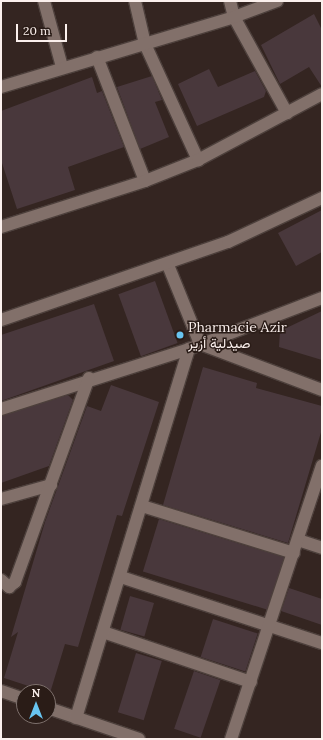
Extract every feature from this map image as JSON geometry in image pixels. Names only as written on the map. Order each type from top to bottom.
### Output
[{"type":"street","points":[[44,1],[62,67]]},
{"type":"street","points":[[135,1],[145,44],[198,160]]},
{"type":"street","points":[[230,1],[234,17],[287,113]]},
{"type":"street","points":[[1,87],[62,67],[234,17],[276,1]]},
{"type":"street","points":[[97,57],[145,181]]},
{"type":"street","points":[[1,227],[145,181],[198,160],[322,94]]},
{"type":"street","points":[[1,320],[168,265],[258,231],[322,198]]},
{"type":"street","points":[[76,718],[142,506],[194,347],[168,265]]},
{"type":"street","points":[[1,408],[89,378],[194,347],[322,298]]},
{"type":"street","points":[[194,347],[322,390]]},
{"type":"street","points":[[1,580],[9,587],[15,582],[89,378]]},
{"type":"street","points":[[231,739],[270,627],[322,466]]},
{"type":"street","points":[[1,499],[51,485]]},
{"type":"street","points":[[142,506],[294,553]]},
{"type":"street","points":[[298,540],[322,548]]},
{"type":"street","points":[[121,577],[322,643]]},
{"type":"street","points":[[103,632],[251,682]]},
{"type":"street","points":[[1,691],[16,696]]},
{"type":"street","points":[[56,711],[139,739]]},
{"type":"building","points":[[314,14],[322,30],[322,87],[309,67],[280,84],[261,45]]},
{"type":"building","points":[[209,69],[218,87],[255,71],[266,91],[264,97],[197,126],[178,84]]},
{"type":"building","points":[[152,76],[162,100],[155,102],[169,137],[140,149],[117,87]]},
{"type":"building","points":[[92,77],[97,93],[102,91],[124,147],[68,167],[75,190],[17,209],[1,160],[1,111]]},
{"type":"building","points":[[322,210],[322,252],[296,266],[278,233]]},
{"type":"building","points":[[155,281],[178,343],[141,356],[118,294]]},
{"type":"building","points":[[94,304],[114,361],[1,401],[1,335]]},
{"type":"building","points":[[322,311],[322,360],[279,347],[280,331]]},
{"type":"building","points":[[203,367],[257,383],[256,388],[322,406],[322,429],[288,543],[163,505]]},
{"type":"building","points":[[111,385],[159,402],[122,516],[117,515],[78,647],[65,644],[53,684],[22,684],[4,678],[18,632],[11,637],[45,522],[87,406],[101,411]]},
{"type":"building","points":[[68,395],[73,400],[49,466],[1,483],[1,416]]},
{"type":"building","points":[[159,519],[284,557],[268,610],[143,572]]},
{"type":"building","points":[[289,588],[322,599],[322,625],[281,611]]},
{"type":"building","points":[[130,596],[154,603],[144,637],[120,630]]},
{"type":"building","points":[[213,619],[258,634],[245,672],[201,657]]},
{"type":"building","points":[[136,653],[162,661],[144,720],[118,712]]},
{"type":"building","points":[[194,671],[220,680],[201,738],[174,729]]},
{"type":"place","name":"Pharmacie Azir صيدلية أزير","points":[[180,335]]}]
